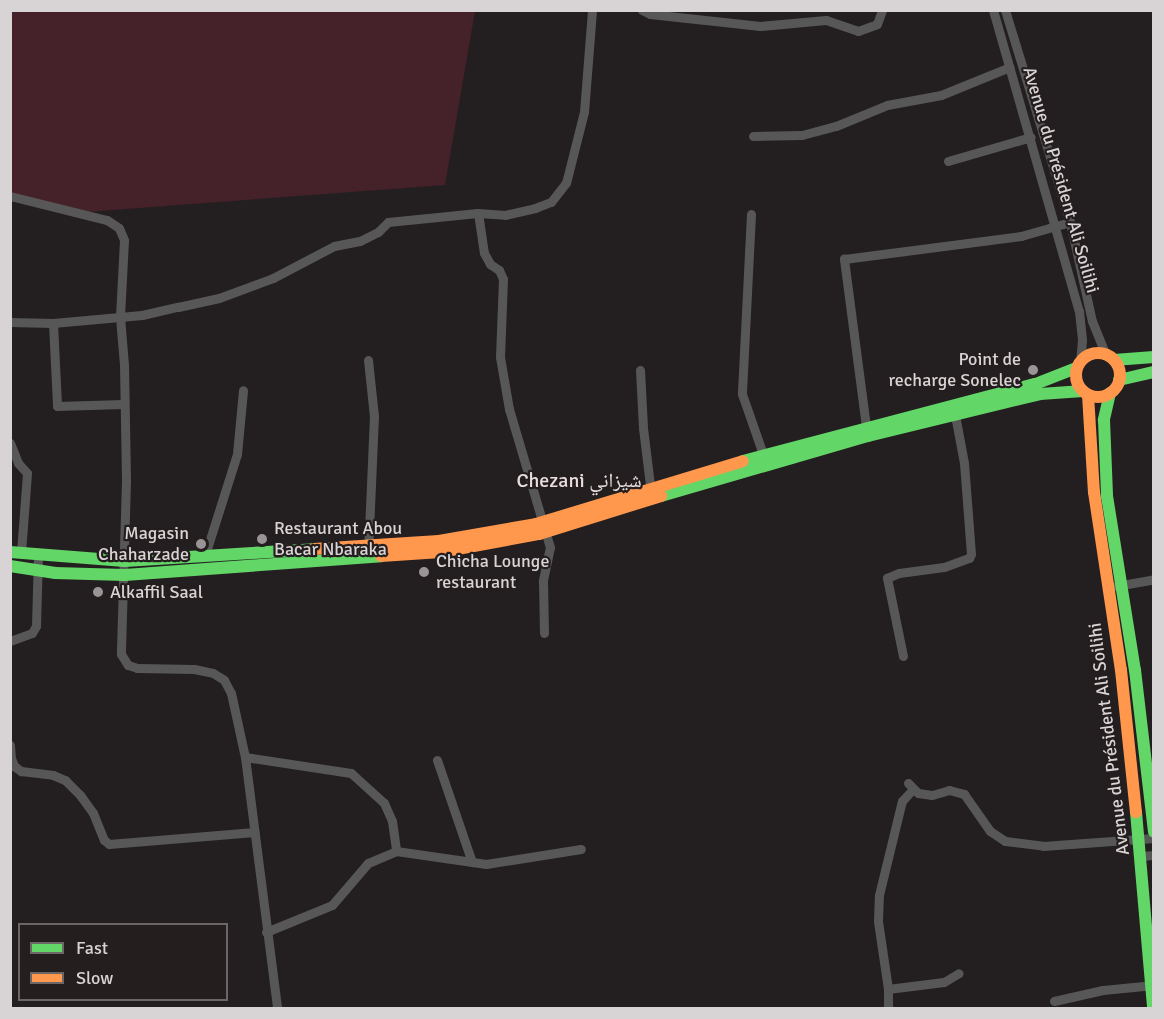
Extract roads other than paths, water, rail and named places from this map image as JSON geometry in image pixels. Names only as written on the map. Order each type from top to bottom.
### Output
[{"type":"main road","points":[[16,552],[125,561],[205,555],[368,551],[441,552],[545,527],[651,493],[1038,383],[1078,365],[1091,353],[1110,357],[1154,357]]},
{"type":"main road","points":[[867,432],[955,415],[1041,394],[1085,393],[1100,397],[1110,393],[1119,380],[1119,370],[1110,357]]},
{"type":"main road","points":[[1078,365],[1076,381],[1085,393]]},
{"type":"main road","points":[[1119,380],[1154,372]]},
{"type":"main road","name":"Avenue du Président Ali Soilihi","points":[[1085,393],[1094,492],[1121,670],[1139,838],[1147,856],[1153,1008]]},
{"type":"main road","name":"Avenue du Président Ali Soilihi","points":[[1110,393],[1104,420],[1107,496],[1135,670],[1154,832]]},
{"type":"main road","points":[[10,566],[37,570],[125,575],[368,551]]},
{"type":"street","points":[[10,322],[53,323],[142,315],[219,298],[273,278],[334,246],[360,241],[378,232],[388,222],[478,213],[505,214],[551,202],[566,183],[586,102],[585,84],[592,10]]},
{"type":"street","points":[[642,10],[650,14],[760,26],[826,20],[858,31],[877,24],[882,10]]},
{"type":"street","name":"Avenue du Président Ali Soilihi","points":[[993,10],[1080,311],[1082,340],[1078,365]]},
{"type":"street","name":"Avenue du Président Ali Soilihi","points":[[1005,10],[1070,222],[1092,321],[1110,357]]},
{"type":"street","points":[[753,136],[802,135],[836,126],[887,105],[941,95],[1010,67]]},
{"type":"street","points":[[948,161],[1031,137]]},
{"type":"street","points":[[10,196],[107,220],[119,228],[124,240],[120,316],[124,365],[126,481],[121,654],[123,660],[137,668],[194,669],[213,673],[224,680],[231,693],[244,757],[255,832],[277,1008]]},
{"type":"street","points":[[478,213],[484,253],[490,264],[499,270],[503,279],[500,357],[508,409],[550,548],[543,581],[544,633]]},
{"type":"street","points":[[751,214],[742,394],[765,460]]},
{"type":"street","points":[[867,432],[844,259],[1021,236],[1070,222]]},
{"type":"street","points":[[53,323],[57,406],[123,404]]},
{"type":"street","points":[[368,360],[374,416],[368,551]]},
{"type":"street","points":[[640,370],[643,428],[651,493]]},
{"type":"street","points":[[205,555],[237,454],[243,390]]},
{"type":"street","points":[[903,656],[887,578],[889,575],[944,567],[969,558],[971,554],[964,463],[955,415]]},
{"type":"street","points":[[10,442],[18,463],[27,473],[16,552]]},
{"type":"street","points":[[10,641],[32,633],[36,626],[38,555]]},
{"type":"street","points":[[1108,588],[1154,579]]},
{"type":"street","points":[[10,745],[14,766],[21,771],[53,774],[65,780],[80,795],[93,813],[104,840],[109,844],[255,832]]},
{"type":"street","points":[[244,757],[351,773],[384,803],[392,821],[396,851]]},
{"type":"street","points":[[437,760],[472,862]]},
{"type":"street","points":[[888,1008],[888,989],[879,921],[879,895],[902,801],[911,786],[918,793],[932,795],[949,790],[964,794],[990,831],[1005,841],[1043,846],[1154,838]]},
{"type":"street","points":[[266,932],[332,905],[368,863],[396,851],[486,864],[581,849]]},
{"type":"street","points":[[888,989],[944,982],[959,973]]},
{"type":"street","points":[[1054,1001],[1103,990],[1153,986]]},
{"type":"place","name":"Point de recharge Sonelec","points":[[1033,370]]},
{"type":"place","name":"Restaurant Abou Bacar Nbaraka","points":[[262,539]]},
{"type":"place","name":"Magasin Chaharzade","points":[[201,544]]},
{"type":"place","name":"Chicha Lounge restaurant","points":[[424,572]]},
{"type":"place","name":"Alkaffil Saal","points":[[98,592]]},
{"type":"district","name":"Chezani شيزاني","points":[[579,480]]}]
